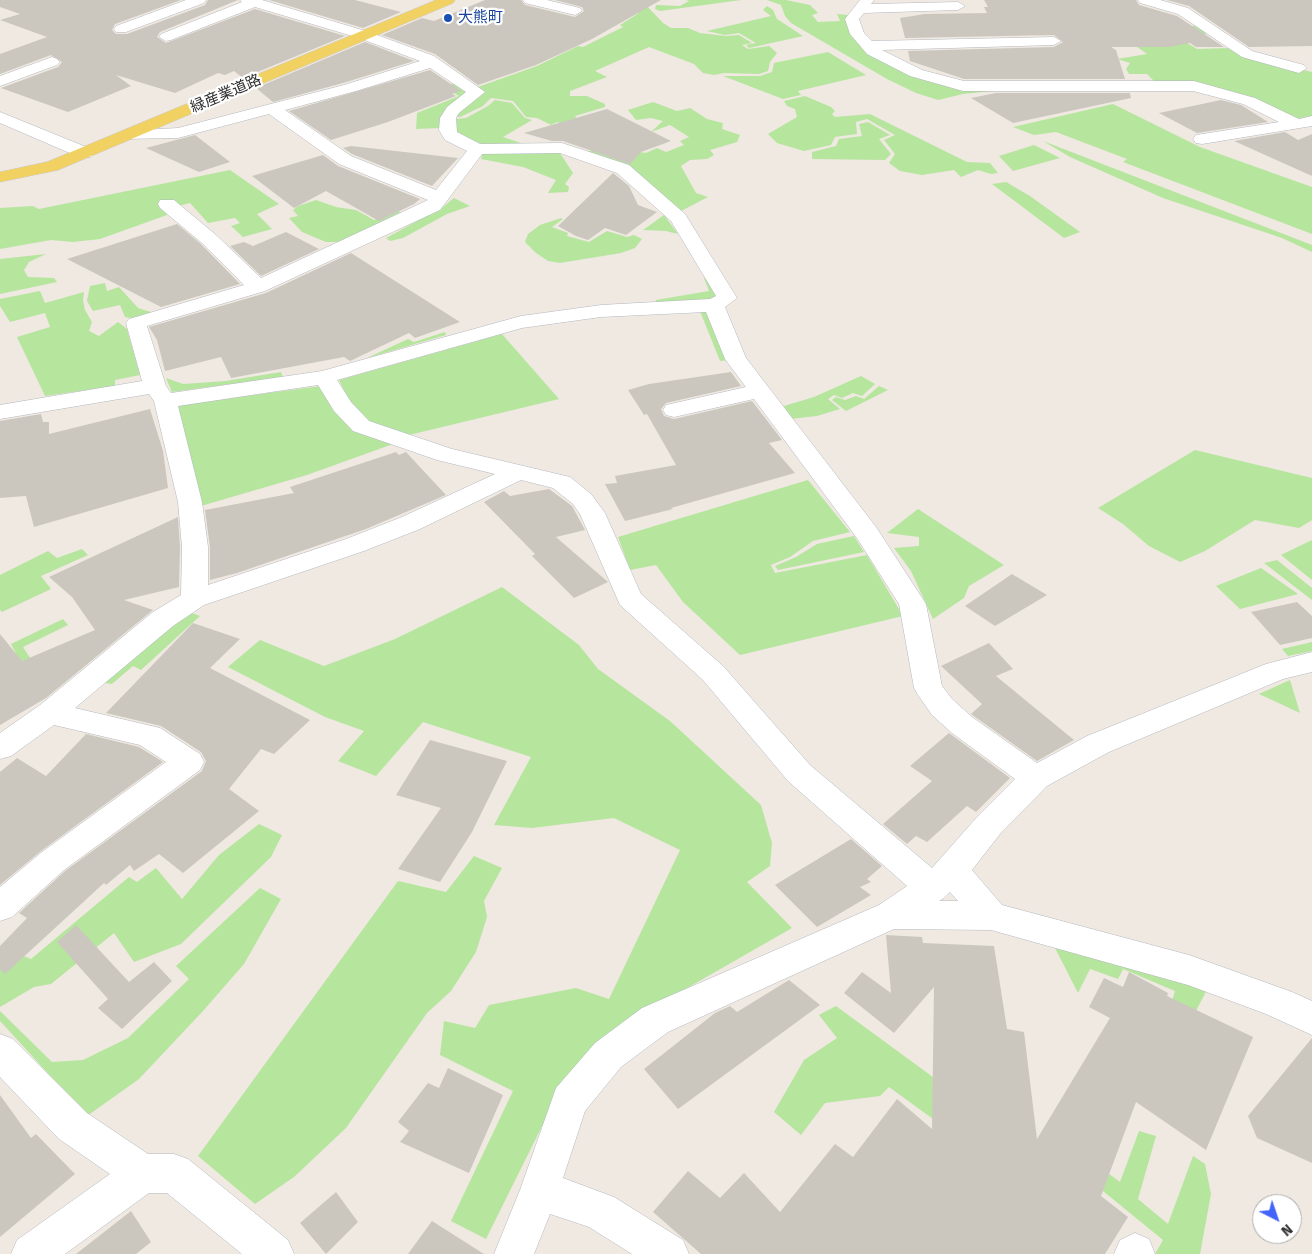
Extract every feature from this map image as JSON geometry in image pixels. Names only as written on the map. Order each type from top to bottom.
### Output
[{"type":"main road","name":"緑産業道路","points":[[0,177],[52,166],[85,153],[448,0]]},
{"type":"street","points":[[121,29],[199,0]]},
{"type":"street","points":[[530,0],[575,11]]},
{"type":"street","points":[[1145,0],[1183,12],[1247,54],[1299,68]]},
{"type":"street","points":[[0,412],[324,377],[521,322],[601,311],[714,304],[726,298],[678,218],[623,169],[562,148],[477,149],[451,136],[447,130],[448,118],[453,110],[477,92],[447,74],[432,62],[364,36],[251,1],[177,35]]},
{"type":"street","points":[[980,42],[956,3],[863,5],[852,19],[857,34],[872,51],[916,73],[963,86],[1194,86],[1249,102],[1304,122]]},
{"type":"street","points":[[868,46],[1054,40]]},
{"type":"street","points":[[0,81],[52,62]]},
{"type":"street","points":[[128,135],[178,133],[273,109],[432,62]]},
{"type":"street","points":[[273,109],[345,160],[440,198]]},
{"type":"street","points":[[0,117],[85,153]]},
{"type":"street","points":[[1202,139],[1304,122]]},
{"type":"street","points":[[194,599],[195,547],[190,502],[160,394],[136,323],[258,286],[433,206],[477,149]]},
{"type":"street","points":[[167,204],[209,239],[258,286]]},
{"type":"street","points":[[714,304],[736,359],[867,533],[912,604],[928,688],[942,708],[962,725],[1036,778]]},
{"type":"street","points":[[324,377],[342,406],[361,426],[446,455],[561,482],[582,498],[592,514],[630,599],[713,673],[799,773],[992,916]]},
{"type":"street","points":[[674,410],[760,391]]},
{"type":"street","points":[[0,748],[50,712],[163,619],[194,599],[355,545],[411,523],[519,472]]},
{"type":"street","points":[[514,1254],[540,1190],[569,1101],[608,1055],[655,1020],[891,914],[942,880],[989,825],[1036,778],[1098,744],[1276,671],[1312,662]]},
{"type":"street","points":[[0,907],[53,861],[189,762],[149,736],[50,712]]},
{"type":"street","points":[[891,914],[992,916],[1189,970],[1279,1004],[1312,1019]]},
{"type":"street","points":[[0,1052],[73,1126],[143,1174]]},
{"type":"street","points":[[31,1254],[143,1174],[174,1173],[274,1254]]},
{"type":"street","points":[[540,1190],[600,1211],[669,1254]]},
{"type":"green space","points":[[686,0],[741,0],[660,11],[655,9],[656,5],[680,6],[689,1]]},
{"type":"green space","points":[[767,0],[786,0],[810,5],[818,13],[812,15],[818,22],[840,21],[837,14],[848,15],[853,34],[915,74],[1002,90],[963,94],[938,100],[916,93],[887,79],[791,23],[785,16],[781,5]]},
{"type":"green space","points":[[646,5],[663,23],[671,28],[688,28],[700,33],[726,36],[739,35],[752,43],[742,45],[748,49],[769,46],[777,53],[770,62],[768,71],[759,74],[724,73],[714,75],[703,73],[694,64],[649,47],[595,71],[607,77],[570,91],[570,96],[587,96],[605,104],[605,107],[575,116],[580,122],[571,126],[557,122],[551,125],[537,118],[526,117],[513,101],[491,98],[483,106],[460,117],[450,117],[475,88],[537,66],[578,46],[583,47],[623,27],[620,25],[639,13],[615,6]]},
{"type":"green space","points":[[767,6],[773,10],[777,19],[803,36],[749,48],[746,45],[756,43],[739,33],[725,35],[707,31],[771,16],[763,10]]},
{"type":"green space","points":[[1196,25],[1208,33],[1184,41],[1197,49],[1228,48],[1242,55],[1312,72],[1312,116],[1294,120],[1251,100],[1182,81],[1154,81],[1147,74],[1129,74],[1126,69],[1130,63],[1117,59],[1147,54],[1133,44]]},
{"type":"green space","points":[[828,52],[866,75],[798,91],[801,95],[783,99],[723,76],[760,76],[772,72],[774,63]]},
{"type":"green space","points":[[455,83],[471,92],[441,128],[416,129],[417,113],[459,96],[443,87]]},
{"type":"green space","points":[[805,96],[831,107],[835,111],[832,114],[835,117],[870,114],[967,162],[990,163],[998,173],[991,174],[978,170],[961,177],[954,170],[922,175],[900,171],[889,163],[895,154],[884,140],[895,135],[867,119],[856,122],[857,134],[835,137],[831,145],[804,151],[777,143],[768,134],[797,117],[795,109],[787,106],[784,101]]},
{"type":"green space","points":[[495,100],[512,103],[525,118],[532,120],[503,137],[521,143],[519,145],[482,144],[457,134],[456,119],[466,118]]},
{"type":"green space","points":[[653,102],[677,111],[690,108],[707,119],[723,123],[722,129],[740,135],[737,142],[710,150],[714,155],[707,159],[690,160],[681,166],[696,193],[708,197],[681,211],[671,206],[628,169],[583,152],[610,147],[646,153],[657,148],[666,152],[684,145],[680,141],[689,137],[670,125],[651,132],[663,121],[651,118],[636,120],[628,110]]},
{"type":"green space","points":[[1113,104],[1200,147],[1312,187],[1312,234],[1123,162],[1127,159],[1056,132],[1034,135],[1013,127]]},
{"type":"green space","points":[[868,122],[890,135],[879,139],[891,154],[885,160],[812,159],[812,152],[836,146],[839,139],[862,136],[859,124]]},
{"type":"green space","points":[[1043,141],[1312,245],[1312,252],[1282,238],[1163,198],[1070,157]]},
{"type":"green space","points":[[1034,145],[1060,158],[1013,171],[999,156]]},
{"type":"green space","points":[[483,152],[560,153],[573,173],[565,184],[569,187],[568,192],[548,193],[556,180],[523,167],[481,159]]},
{"type":"green space","points":[[230,170],[279,204],[257,214],[272,229],[243,237],[231,226],[240,223],[235,218],[208,223],[190,203],[165,209],[167,215],[100,239],[73,242],[51,240],[0,249],[0,208],[33,206],[39,209]]},
{"type":"green space","points":[[1006,182],[1030,196],[1080,232],[1064,238],[992,184]]},
{"type":"green space","points":[[454,198],[470,206],[447,214],[403,238],[390,241],[386,238],[443,207]]},
{"type":"green space","points":[[316,200],[336,207],[356,210],[374,220],[397,209],[402,214],[347,242],[326,242],[302,232],[289,218],[298,216],[293,210],[298,206]]},
{"type":"green space","points":[[664,215],[678,234],[666,231],[643,230]]},
{"type":"green space","points":[[563,219],[552,227],[568,233],[567,236],[589,242],[607,231],[627,237],[634,235],[642,239],[635,248],[621,253],[560,263],[548,261],[525,242],[528,234],[540,225]]},
{"type":"green space","points":[[46,254],[29,262],[24,270],[28,277],[54,278],[57,282],[0,294],[0,259]]},
{"type":"green space","points":[[709,277],[721,300],[656,304],[656,300],[709,291],[704,278]]},
{"type":"green space","points":[[105,283],[107,291],[119,287],[138,308],[154,313],[138,319],[125,317],[120,305],[93,311],[87,301],[90,286]]},
{"type":"green space","points":[[40,291],[45,303],[84,292],[85,310],[92,322],[89,331],[99,336],[118,322],[127,329],[140,375],[115,380],[115,386],[45,396],[17,337],[50,327],[45,313],[10,322],[0,306],[0,299]]},
{"type":"green space","points":[[712,309],[731,360],[720,361],[700,311]]},
{"type":"green space","points":[[445,332],[446,335],[367,358],[408,339],[414,342]]},
{"type":"green space","points":[[502,334],[559,399],[409,435],[371,423],[350,403],[339,380]]},
{"type":"green space","points":[[281,372],[283,377],[172,392],[166,378],[183,384],[226,381]]},
{"type":"green space","points":[[861,376],[875,384],[862,396],[853,393],[842,398],[834,395],[828,399],[840,409],[817,416],[790,419],[784,406],[814,397]]},
{"type":"green space","points":[[321,386],[393,444],[307,475],[201,506],[178,405]]},
{"type":"green space","points":[[879,386],[888,390],[846,411],[832,400],[836,397],[845,400],[856,396],[864,399]]},
{"type":"green space","points":[[1195,450],[1312,478],[1312,520],[1299,528],[1255,520],[1205,551],[1180,562],[1149,546],[1123,524],[1098,508]]},
{"type":"green space","points":[[808,480],[850,532],[813,541],[790,557],[771,565],[775,573],[867,555],[903,616],[740,655],[683,602],[656,565],[630,570],[618,537]]},
{"type":"green space","points":[[918,509],[1004,565],[969,586],[964,598],[933,619],[911,571],[894,548],[919,546],[919,537],[887,533]]},
{"type":"green space","points":[[854,536],[864,552],[778,570],[775,566],[796,557],[817,544]]},
{"type":"green space","points":[[1312,540],[1312,580],[1281,555]]},
{"type":"green space","points":[[82,549],[88,555],[41,576],[51,589],[2,612],[0,610],[0,575],[48,551],[57,558]]},
{"type":"green space","points":[[1277,560],[1312,588],[1312,600],[1264,563]]},
{"type":"green space","points":[[1261,568],[1298,594],[1240,609],[1216,586]]},
{"type":"green space","points":[[502,587],[579,645],[598,669],[670,721],[761,805],[772,843],[770,866],[747,882],[792,928],[647,1011],[556,1098],[486,1239],[451,1221],[513,1091],[440,1055],[444,1021],[475,1028],[489,1005],[576,988],[609,999],[680,850],[614,818],[532,828],[494,825],[531,757],[423,722],[376,776],[338,761],[364,731],[325,717],[228,667],[260,640],[324,666],[395,639]]},
{"type":"green space","points":[[189,612],[200,616],[141,670],[133,666],[112,684],[97,682]]},
{"type":"green space","points":[[63,619],[68,625],[23,647],[34,664],[24,669],[11,644]]},
{"type":"green space","points":[[1312,642],[1312,651],[1288,656],[1282,649]]},
{"type":"green space","points":[[1290,680],[1300,713],[1259,694]]},
{"type":"green space","points":[[259,824],[282,835],[271,857],[181,944],[134,962],[114,933],[51,984],[34,987],[0,1007],[0,946],[31,959],[129,877],[137,882],[156,868],[182,899],[219,855]]},
{"type":"green space","points":[[474,856],[502,868],[484,901],[487,917],[476,952],[451,991],[427,1013],[346,1128],[294,1177],[255,1204],[198,1156],[398,881],[446,892]]},
{"type":"green space","points":[[260,888],[281,899],[244,964],[139,1079],[87,1116],[0,1021],[0,1011],[52,1062],[83,1060],[128,1038],[189,979],[176,966]]},
{"type":"green space","points":[[1054,946],[1208,988],[1191,1020],[1170,1008],[1175,991],[1123,969],[1118,979],[1090,969],[1078,993]]},
{"type":"green space","points":[[836,1006],[967,1102],[944,1127],[889,1087],[880,1096],[825,1103],[801,1135],[774,1112],[804,1060],[837,1038],[819,1015]]},
{"type":"green space","points":[[1045,1127],[1120,1182],[1139,1131],[1156,1136],[1138,1199],[1168,1224],[1193,1156],[1205,1164],[1211,1194],[1200,1254],[1155,1254],[1163,1240],[1038,1138]]},
{"type":"building","points":[[0,0],[181,0],[115,24],[112,30],[116,34],[127,34],[205,5],[208,0],[238,0],[160,32],[157,37],[166,43],[255,9],[345,36],[243,78],[234,71],[225,75],[218,73],[175,93],[116,75],[131,86],[68,112],[1,88],[58,67],[62,62],[51,55],[0,74],[0,54],[47,37],[0,20],[20,14],[0,7]]},
{"type":"building","points":[[269,0],[355,0],[401,12],[363,28]]},
{"type":"building","points":[[485,0],[521,0],[525,5],[575,17],[584,11],[582,7],[555,0],[661,0],[592,39],[536,65],[478,85],[435,54],[382,35],[422,18],[434,21]]},
{"type":"building","points":[[984,0],[1136,0],[1139,5],[1177,16],[1224,47],[1196,47],[1190,43],[1169,47],[1111,47],[1116,50],[1125,79],[964,79],[910,61],[908,51],[1054,47],[1063,42],[1054,35],[905,38],[900,18],[925,14],[987,13],[984,7],[988,7]]},
{"type":"building","points":[[1167,0],[1312,0],[1312,46],[1249,47],[1189,6]]},
{"type":"building","points":[[365,42],[414,61],[273,102],[256,88]]},
{"type":"building","points":[[430,70],[461,91],[452,94],[456,96],[388,122],[331,140],[289,111]]},
{"type":"building","points":[[996,93],[1130,93],[1131,98],[1013,123],[971,98]]},
{"type":"building","points":[[1221,100],[1241,105],[1268,122],[1197,133],[1159,113]]},
{"type":"building","points":[[607,109],[671,141],[641,152],[630,164],[563,141],[552,141],[524,133]]},
{"type":"building","points":[[1285,132],[1298,140],[1312,134],[1312,176],[1234,141]]},
{"type":"building","points":[[195,135],[230,162],[199,172],[146,148]]},
{"type":"building","points":[[351,146],[458,158],[432,186],[352,154],[343,148]]},
{"type":"building","points":[[323,155],[338,166],[420,199],[414,204],[379,221],[326,191],[294,208],[252,176]]},
{"type":"building","points":[[613,173],[629,186],[638,205],[657,212],[626,235],[605,228],[588,240],[558,226]]},
{"type":"building","points":[[177,224],[201,244],[240,284],[161,307],[67,259]]},
{"type":"building","points":[[286,232],[319,249],[261,276],[230,246],[244,242],[253,246]]},
{"type":"building","points":[[351,253],[460,322],[415,338],[409,333],[350,361],[344,357],[231,378],[221,357],[165,371],[157,340],[149,327],[266,293]]},
{"type":"building","points":[[731,372],[741,386],[666,403],[661,409],[664,416],[674,419],[752,401],[782,440],[769,443],[795,473],[625,521],[605,484],[617,483],[615,476],[676,465],[647,414],[644,415],[628,390],[649,384]]},
{"type":"building","points":[[150,409],[163,451],[168,488],[34,527],[26,496],[0,498],[0,421],[41,414],[43,422],[49,422],[49,434]]},
{"type":"building","points":[[396,452],[399,455],[406,452],[446,495],[366,529],[237,573],[210,580],[210,547],[205,510],[294,493],[290,487]]},
{"type":"building","points":[[549,489],[572,506],[585,530],[556,537],[608,582],[574,598],[532,556],[535,554],[484,502],[504,491],[510,496]]},
{"type":"building","points":[[178,517],[180,547],[179,587],[124,600],[153,610],[46,698],[0,725],[0,634],[22,661],[95,630],[72,597],[49,577]]},
{"type":"building","points":[[1012,574],[1047,595],[995,626],[965,606]]},
{"type":"building","points":[[1297,602],[1312,616],[1312,638],[1280,645],[1251,612]]},
{"type":"building","points":[[193,623],[240,639],[210,668],[310,720],[274,754],[261,749],[229,789],[259,811],[183,873],[159,854],[134,871],[130,865],[106,885],[104,883],[5,974],[0,969],[0,946],[27,918],[19,913],[65,871],[202,771],[206,761],[201,752],[161,726],[106,713]]},
{"type":"building","points":[[989,643],[1013,669],[996,676],[1074,740],[1037,761],[971,714],[982,704],[941,666]]},
{"type":"building","points":[[949,733],[1010,778],[976,812],[967,806],[927,842],[916,836],[907,844],[883,824],[932,781],[910,766]]},
{"type":"building","points":[[86,734],[139,747],[163,762],[41,851],[0,885],[0,772],[17,758],[46,776]]},
{"type":"building","points":[[430,740],[507,761],[472,832],[440,882],[398,869],[441,808],[396,795]]},
{"type":"building","points":[[851,839],[882,866],[867,879],[871,882],[860,887],[871,895],[817,927],[775,885]]},
{"type":"building","points":[[76,925],[129,982],[154,962],[172,981],[122,1029],[98,1008],[108,999],[57,942]]},
{"type":"building","points":[[886,935],[922,937],[923,943],[994,946],[1007,1029],[1024,1032],[1037,1139],[1110,1018],[1089,1007],[1104,978],[1123,987],[1129,972],[1168,993],[1167,996],[1253,1037],[1206,1150],[1136,1102],[1101,1196],[1128,1217],[1105,1254],[701,1254],[653,1212],[688,1171],[720,1198],[744,1173],[780,1212],[835,1144],[853,1157],[897,1099],[932,1129],[934,987],[894,1033],[844,993],[862,972],[891,993]]},
{"type":"building","points":[[789,980],[820,1005],[678,1109],[644,1069],[715,1013],[730,1006],[737,1012]]},
{"type":"building","points":[[1312,1038],[1312,1163],[1257,1138],[1248,1116]]},
{"type":"building","points":[[448,1068],[503,1095],[469,1173],[400,1142],[409,1131],[398,1122],[428,1083],[439,1088]]},
{"type":"building","points":[[0,1095],[31,1138],[36,1134],[75,1174],[0,1237]]},
{"type":"building","points":[[336,1192],[358,1222],[326,1254],[300,1223]]},
{"type":"building","points":[[131,1211],[151,1242],[136,1254],[76,1254]]},
{"type":"building","points":[[432,1221],[484,1254],[408,1254]]},
{"type":"place","name":"大熊町","points":[[448,18]]}]
